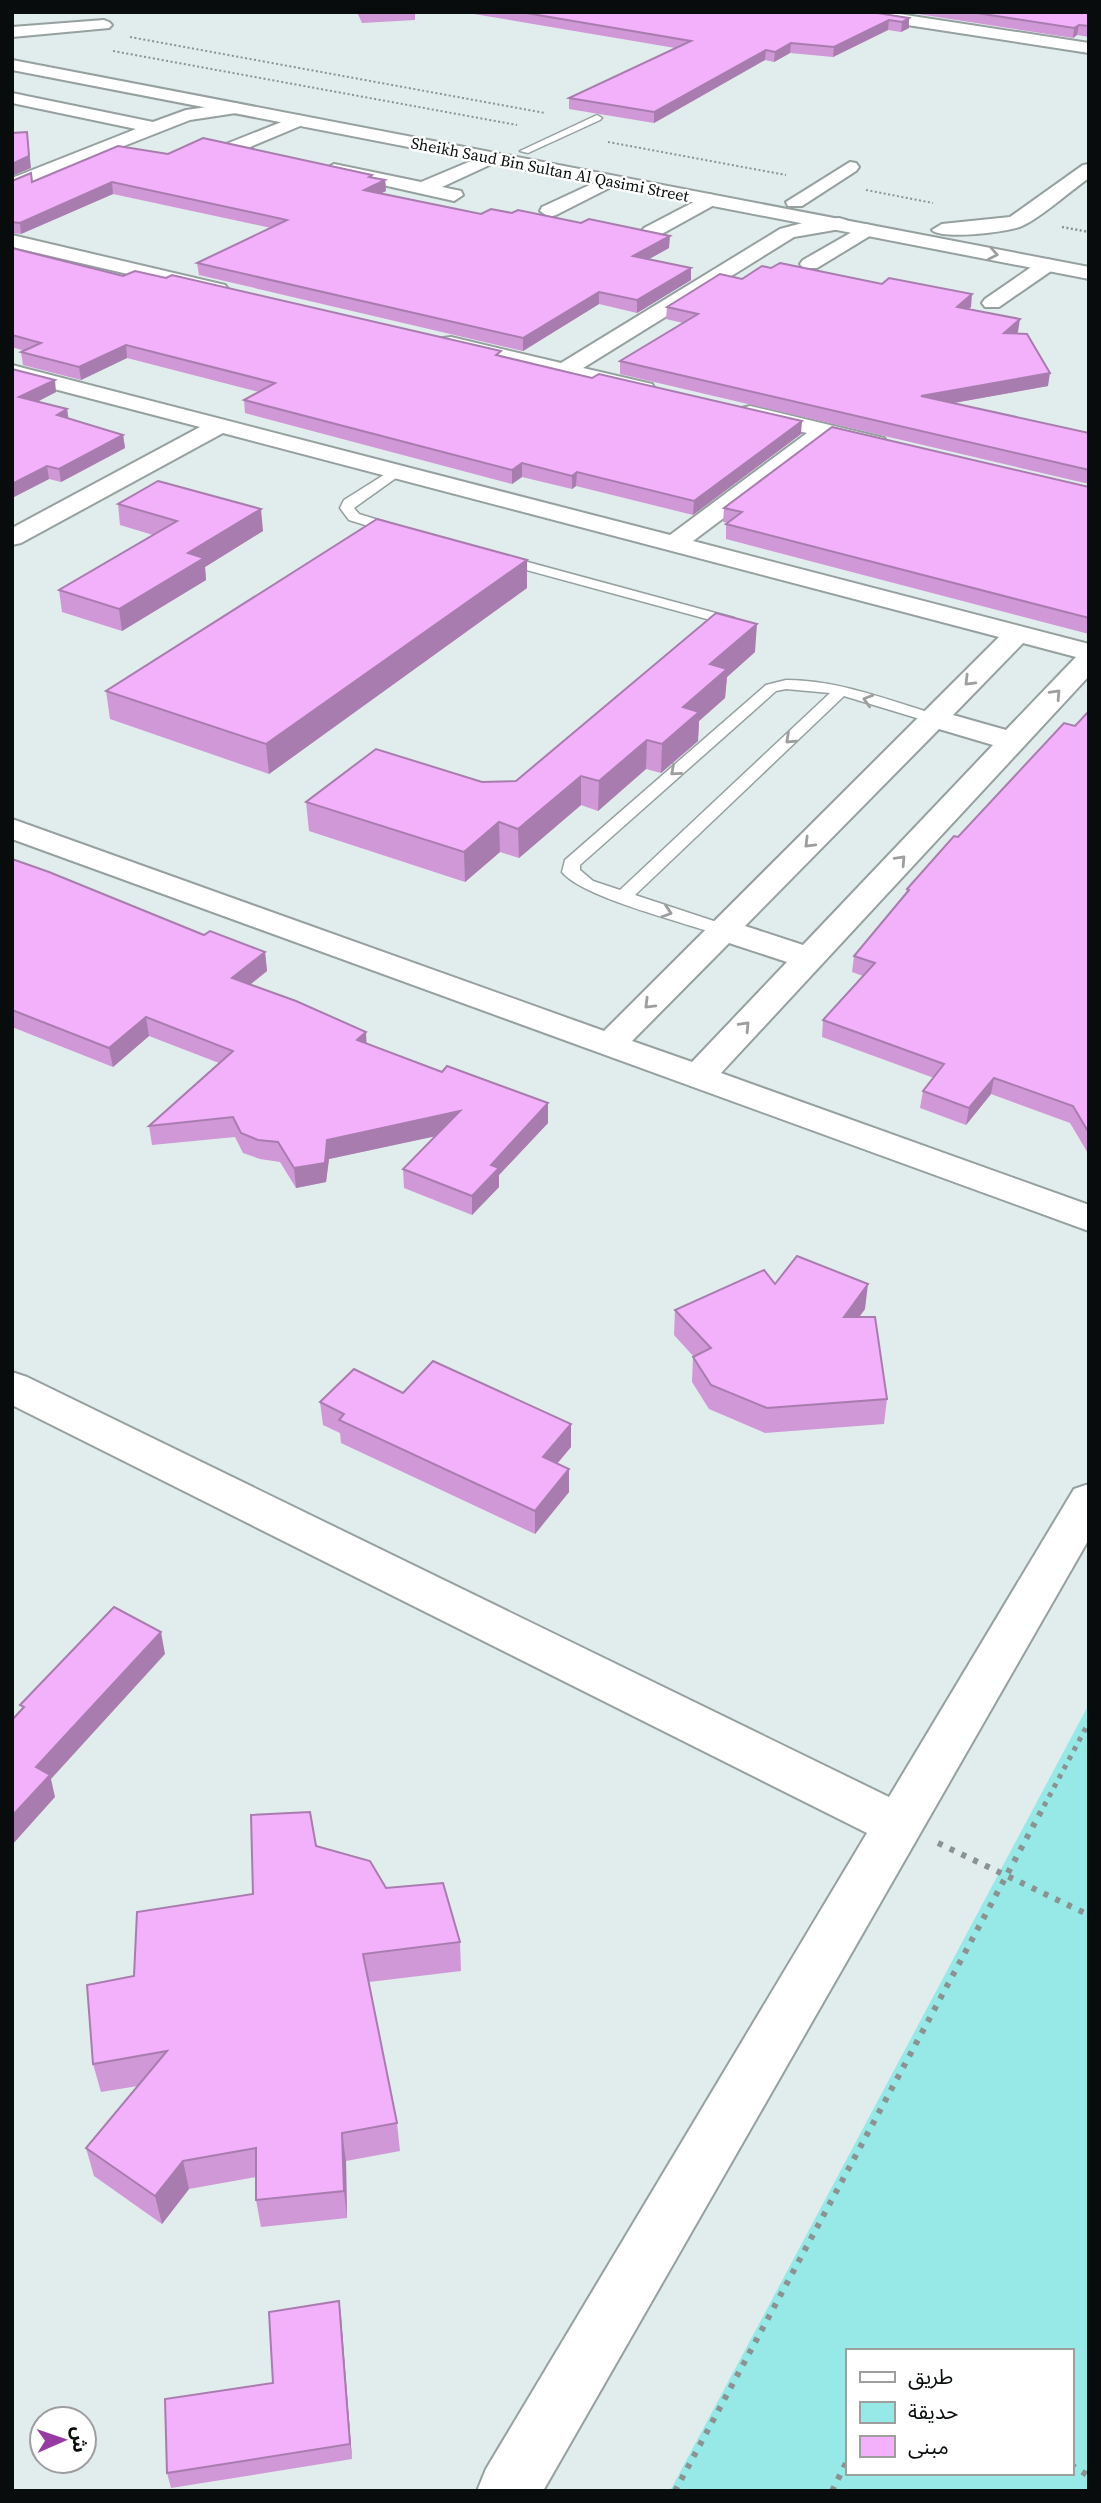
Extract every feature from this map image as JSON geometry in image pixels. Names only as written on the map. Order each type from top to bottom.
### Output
[{"type":"street","points":[[855,12],[1089,48]]},
{"type":"street","points":[[12,32],[104,25]]},
{"type":"street","name":"Sheikh Saud Bin Sultan Al Qasimi Street","points":[[12,39],[20,50],[88,68],[525,151],[789,216]]},
{"type":"street","points":[[55,57],[88,68]]},
{"type":"street","name":"Sheikh Saud Bin Sultan Al Qasimi Street","points":[[17,66],[191,108],[236,108],[789,216],[942,230],[1089,258]]},
{"type":"street","points":[[12,98],[156,128]]},
{"type":"street","points":[[12,185],[156,128],[191,108]]},
{"type":"street","points":[[232,148],[299,120]]},
{"type":"street","points":[[407,142],[427,136],[457,137]]},
{"type":"street","points":[[209,143],[258,153]]},
{"type":"street","points":[[424,188],[490,158]]},
{"type":"street","points":[[322,167],[454,195]]},
{"type":"street","points":[[564,370],[789,216],[850,167]]},
{"type":"street","points":[[942,230],[1016,222],[1089,169]]},
{"type":"street","points":[[549,212],[609,181]]},
{"type":"street","points":[[651,232],[709,200]]},
{"type":"street","points":[[789,216],[1089,273]]},
{"type":"street","points":[[1016,222],[1011,235],[1020,245]]},
{"type":"street","points":[[810,264],[866,230]]},
{"type":"street","points":[[12,241],[242,295]]},
{"type":"street","points":[[12,260],[40,247]]},
{"type":"street","points":[[992,303],[1047,265]]},
{"type":"street","points":[[429,338],[668,394]]},
{"type":"street","points":[[12,371],[1089,652]]},
{"type":"street","points":[[734,410],[891,446]]},
{"type":"street","points":[[12,538],[221,425]]},
{"type":"street","points":[[675,543],[825,431]]},
{"type":"street","points":[[610,1044],[1018,633]]},
{"type":"street","points":[[699,1076],[1089,659]]},
{"type":"street","points":[[933,718],[1012,741]]},
{"type":"street","points":[[12,828],[1089,1219]]},
{"type":"street","points":[[723,930],[809,958]]},
{"type":"street","points":[[12,1387],[898,1825]]},
{"type":"street","points":[[508,2491],[1089,1500]]},
{"type":"lane","points":[[525,151],[593,119]]},
{"type":"lane","points":[[398,470],[349,503],[347,508],[355,517],[415,535]]},
{"type":"lane","points":[[494,556],[729,621]]},
{"type":"lane","points":[[723,930],[622,898],[577,879],[571,872],[571,864],[778,684],[800,682],[933,718]]},
{"type":"lane","points":[[622,898],[840,692]]},
{"type":"path","points":[[104,25],[122,35],[593,119]]},
{"type":"path","points":[[675,2491],[1089,1722]]},
{"type":"path","points":[[898,1825],[1089,1915]]},
{"type":"path","points":[[832,2491],[846,2463]]},
{"type":"path","points":[[1073,2466],[1089,2476]]},
{"type":"green space","points":[[1089,1704],[1089,2491],[670,2491]]},
{"type":"building","points":[[520,12],[871,12],[909,18],[902,22],[889,20],[834,47],[791,43],[775,52],[766,50],[654,112],[569,98],[691,41]]},
{"type":"building","points":[[970,12],[1089,12],[1089,26],[1079,25],[1074,28]]},
{"type":"building","points":[[27,132],[29,156],[12,164],[12,133]]},
{"type":"building","points":[[203,138],[385,180],[364,190],[481,214],[491,209],[512,213],[518,210],[581,223],[589,219],[670,236],[633,256],[691,268],[637,300],[599,292],[523,338],[197,263],[287,220],[112,182],[20,223],[12,222],[12,181],[31,173],[32,182],[118,146],[168,154]]},
{"type":"building","points":[[12,248],[123,276],[135,271],[166,278],[172,275],[501,351],[496,355],[592,378],[599,374],[802,421],[694,501],[577,472],[572,476],[522,463],[512,470],[244,400],[275,383],[126,345],[79,367],[21,352],[41,343],[12,335]]},
{"type":"building","points":[[780,263],[882,284],[889,278],[972,294],[957,307],[1020,319],[1004,333],[1027,334],[1050,373],[921,396],[1089,433],[1089,470],[620,361],[698,314],[667,307],[720,274],[742,279],[762,266],[771,268]]},
{"type":"building","points":[[12,369],[55,380],[19,397],[67,409],[57,415],[123,435],[59,469],[47,466],[12,484]]},
{"type":"building","points":[[832,427],[1089,487],[1089,618],[726,524],[742,512],[724,508]]},
{"type":"building","points":[[158,481],[261,509],[188,553],[204,558],[119,609],[59,590],[177,521],[118,504]]},
{"type":"building","points":[[377,519],[527,560],[266,744],[106,691]]},
{"type":"building","points":[[716,613],[757,624],[710,664],[727,669],[683,707],[699,712],[662,744],[647,740],[599,781],[581,776],[518,829],[499,822],[464,852],[306,802],[376,749],[482,782],[516,781]]},
{"type":"building","points":[[1089,711],[1089,1133],[1073,1106],[994,1078],[969,1108],[923,1091],[944,1064],[823,1020],[875,963],[854,956],[909,890],[907,889],[954,836],[958,837],[1064,723],[1075,726]]},
{"type":"building","points":[[12,859],[204,935],[210,931],[265,952],[232,978],[296,1001],[366,1032],[357,1040],[442,1072],[447,1066],[548,1103],[491,1165],[499,1168],[472,1196],[403,1169],[460,1111],[327,1140],[325,1163],[294,1168],[278,1142],[258,1140],[241,1133],[233,1117],[149,1126],[233,1051],[146,1017],[109,1048],[12,1010]]},
{"type":"building","points":[[797,1256],[868,1284],[844,1317],[875,1317],[887,1399],[767,1408],[711,1385],[693,1357],[711,1348],[675,1310],[764,1270],[775,1284]]},
{"type":"building","points":[[433,1361],[571,1424],[543,1457],[569,1469],[535,1511],[339,1420],[344,1414],[320,1402],[354,1369],[403,1393]]},
{"type":"building","points":[[114,1607],[161,1632],[36,1767],[50,1775],[12,1816],[12,1720],[24,1707],[20,1705]]},
{"type":"building","points":[[310,1812],[316,1846],[370,1861],[386,1888],[443,1883],[460,1942],[363,1954],[397,2123],[342,2133],[344,2191],[256,2200],[256,2148],[183,2161],[155,2196],[86,2148],[167,2051],[93,2064],[87,1985],[134,1976],[137,1912],[253,1894],[251,1815]]},
{"type":"building","points":[[339,2301],[350,2444],[167,2473],[165,2399],[273,2383],[269,2312]]}]
